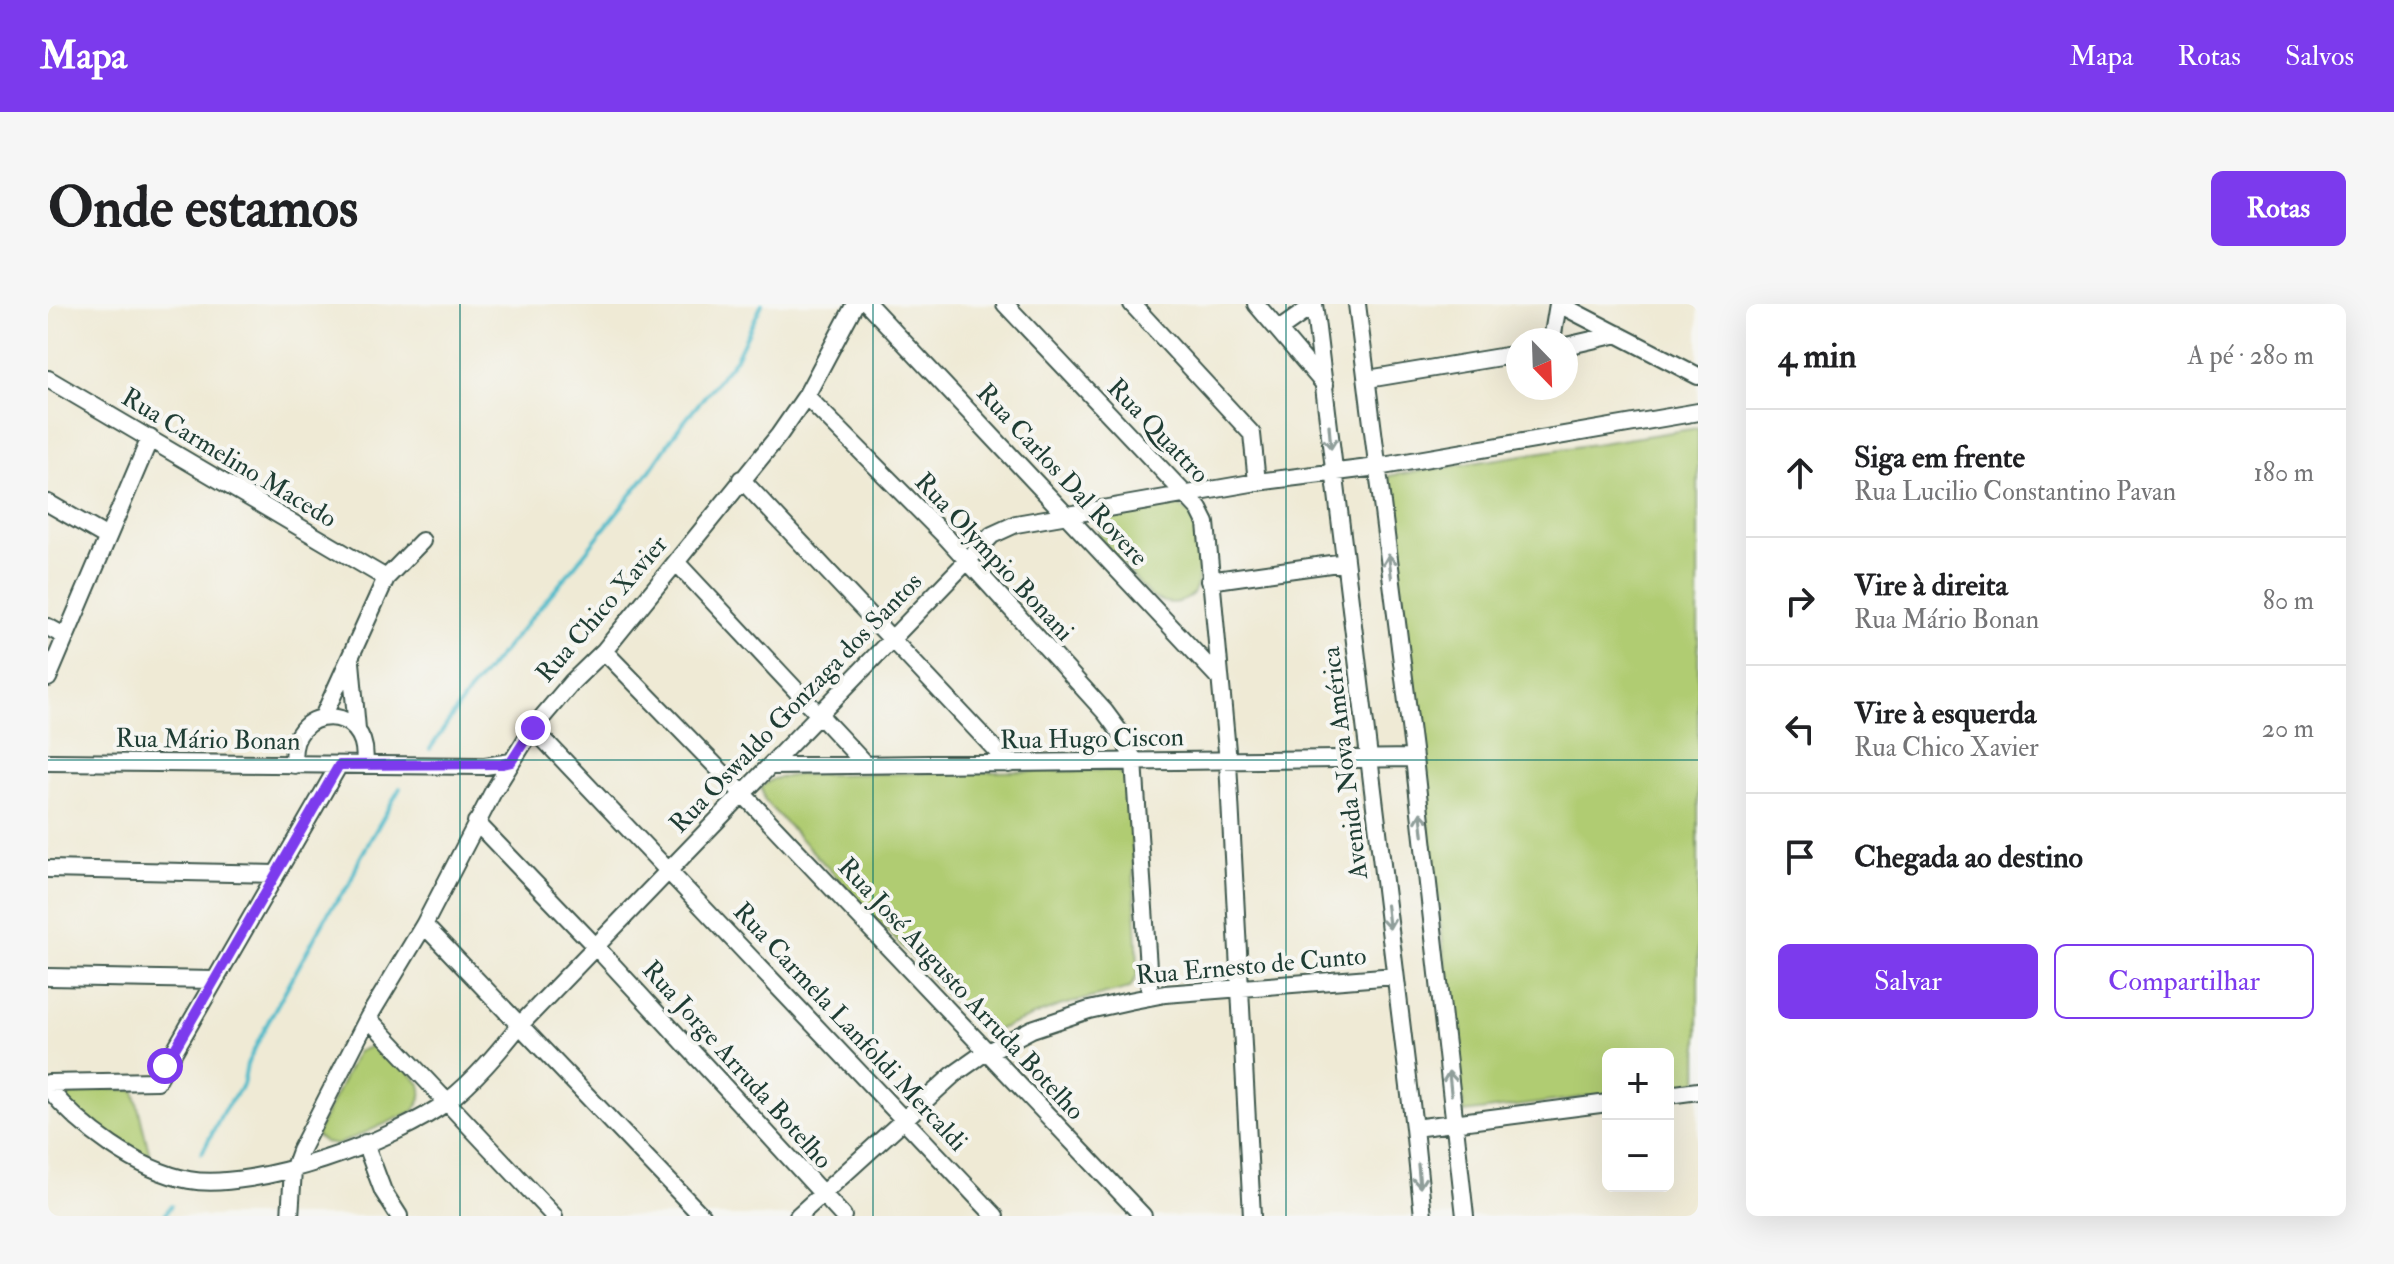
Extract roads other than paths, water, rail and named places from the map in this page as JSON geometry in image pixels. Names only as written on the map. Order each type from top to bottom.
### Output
[{"type":"street","name":"Rua Chico Xavier","points":[[293,1170],[368,1018],[424,925],[476,822],[533,728],[572,682],[604,651],[806,396],[855,304]]},
{"type":"street","name":"Rua Carlos Dal Rovere","points":[[868,304],[1220,679]]},
{"type":"street","name":"Rua Quattro","points":[[1005,304],[1199,509],[1206,523],[1228,762],[1252,1216]]},
{"type":"street","points":[[1132,304],[1252,434],[1257,482]]},
{"type":"street","points":[[1256,304],[1326,385]]},
{"type":"street","points":[[1280,329],[1314,304]]},
{"type":"street","name":"Avenida Nova América","points":[[1314,304],[1423,1216]]},
{"type":"street","points":[[1357,304],[1414,758],[1465,1216]]},
{"type":"street","points":[[1554,328],[1559,304],[1698,376]]},
{"type":"street","points":[[1578,343],[1618,334]]},
{"type":"street","points":[[1368,379],[1506,356]]},
{"type":"street","name":"Rua Carmelino Macedo","points":[[48,379],[386,578]]},
{"type":"street","name":"Rua Olympio Bonani","points":[[806,396],[946,537],[1105,712],[1122,735],[1134,761]]},
{"type":"street","name":"Rua Oswaldo Gonzaga dos Santos","points":[[48,1086],[70,1114],[102,1139],[171,1176],[209,1182],[293,1170],[400,1129],[446,1102],[479,1072],[519,1026],[992,535],[1016,524],[1257,482],[1377,467],[1698,412]]},
{"type":"street","points":[[48,678],[150,438]]},
{"type":"street","points":[[741,479],[1009,764]]},
{"type":"street","points":[[48,503],[107,537]]},
{"type":"street","points":[[323,717],[386,578],[422,541]]},
{"type":"street","points":[[676,562],[866,765]]},
{"type":"street","points":[[1209,581],[1345,562]]},
{"type":"street","points":[[48,627],[66,637]]},
{"type":"street","name":"Rua José Augusto Arruda Botelho","points":[[604,651],[1143,1216]]},
{"type":"street","points":[[351,657],[357,729],[366,753],[364,765]]},
{"type":"street","points":[[294,765],[294,740],[311,722],[323,717],[335,717],[357,729]]},
{"type":"street","name":"Rua Carmela Lanfoldi Mercaldi","points":[[533,728],[995,1216]]},
{"type":"street","name":"Rua Hugo Ciscon","points":[[771,766],[1414,758]]},
{"type":"street","points":[[1134,761],[1150,997]]},
{"type":"street","name":"Rua Mário Bonan","points":[[48,762],[485,766],[511,762]]},
{"type":"street","points":[[48,1086],[157,1081],[339,765]]},
{"type":"street","name":"Rua Jorge Arruda Botelho","points":[[476,822],[596,947],[843,1216]]},
{"type":"street","points":[[48,869],[276,874]]},
{"type":"street","points":[[424,925],[702,1216]]},
{"type":"street","name":"Rua Ernesto de Cunto","points":[[798,1216],[953,1075],[987,1052],[1032,1029],[1062,1018],[1150,997],[1395,976]]},
{"type":"street","points":[[48,977],[215,980]]},
{"type":"street","points":[[368,1018],[554,1216]]},
{"type":"street","points":[[1674,1094],[1698,1091]]},
{"type":"street","points":[[1414,1128],[1602,1104]]},
{"type":"street","points":[[365,1143],[383,1191],[399,1216]]},
{"type":"street","points":[[290,1216],[293,1170]]},
{"type":"waterway","points":[[430,749],[468,693],[568,574],[736,358],[762,304]]},
{"type":"waterway","points":[[202,1153],[224,1110],[243,1085],[247,1064],[270,1018],[330,910],[349,885],[360,858],[400,788]]},
{"type":"waterway","points":[[164,1216],[171,1205]]}]
